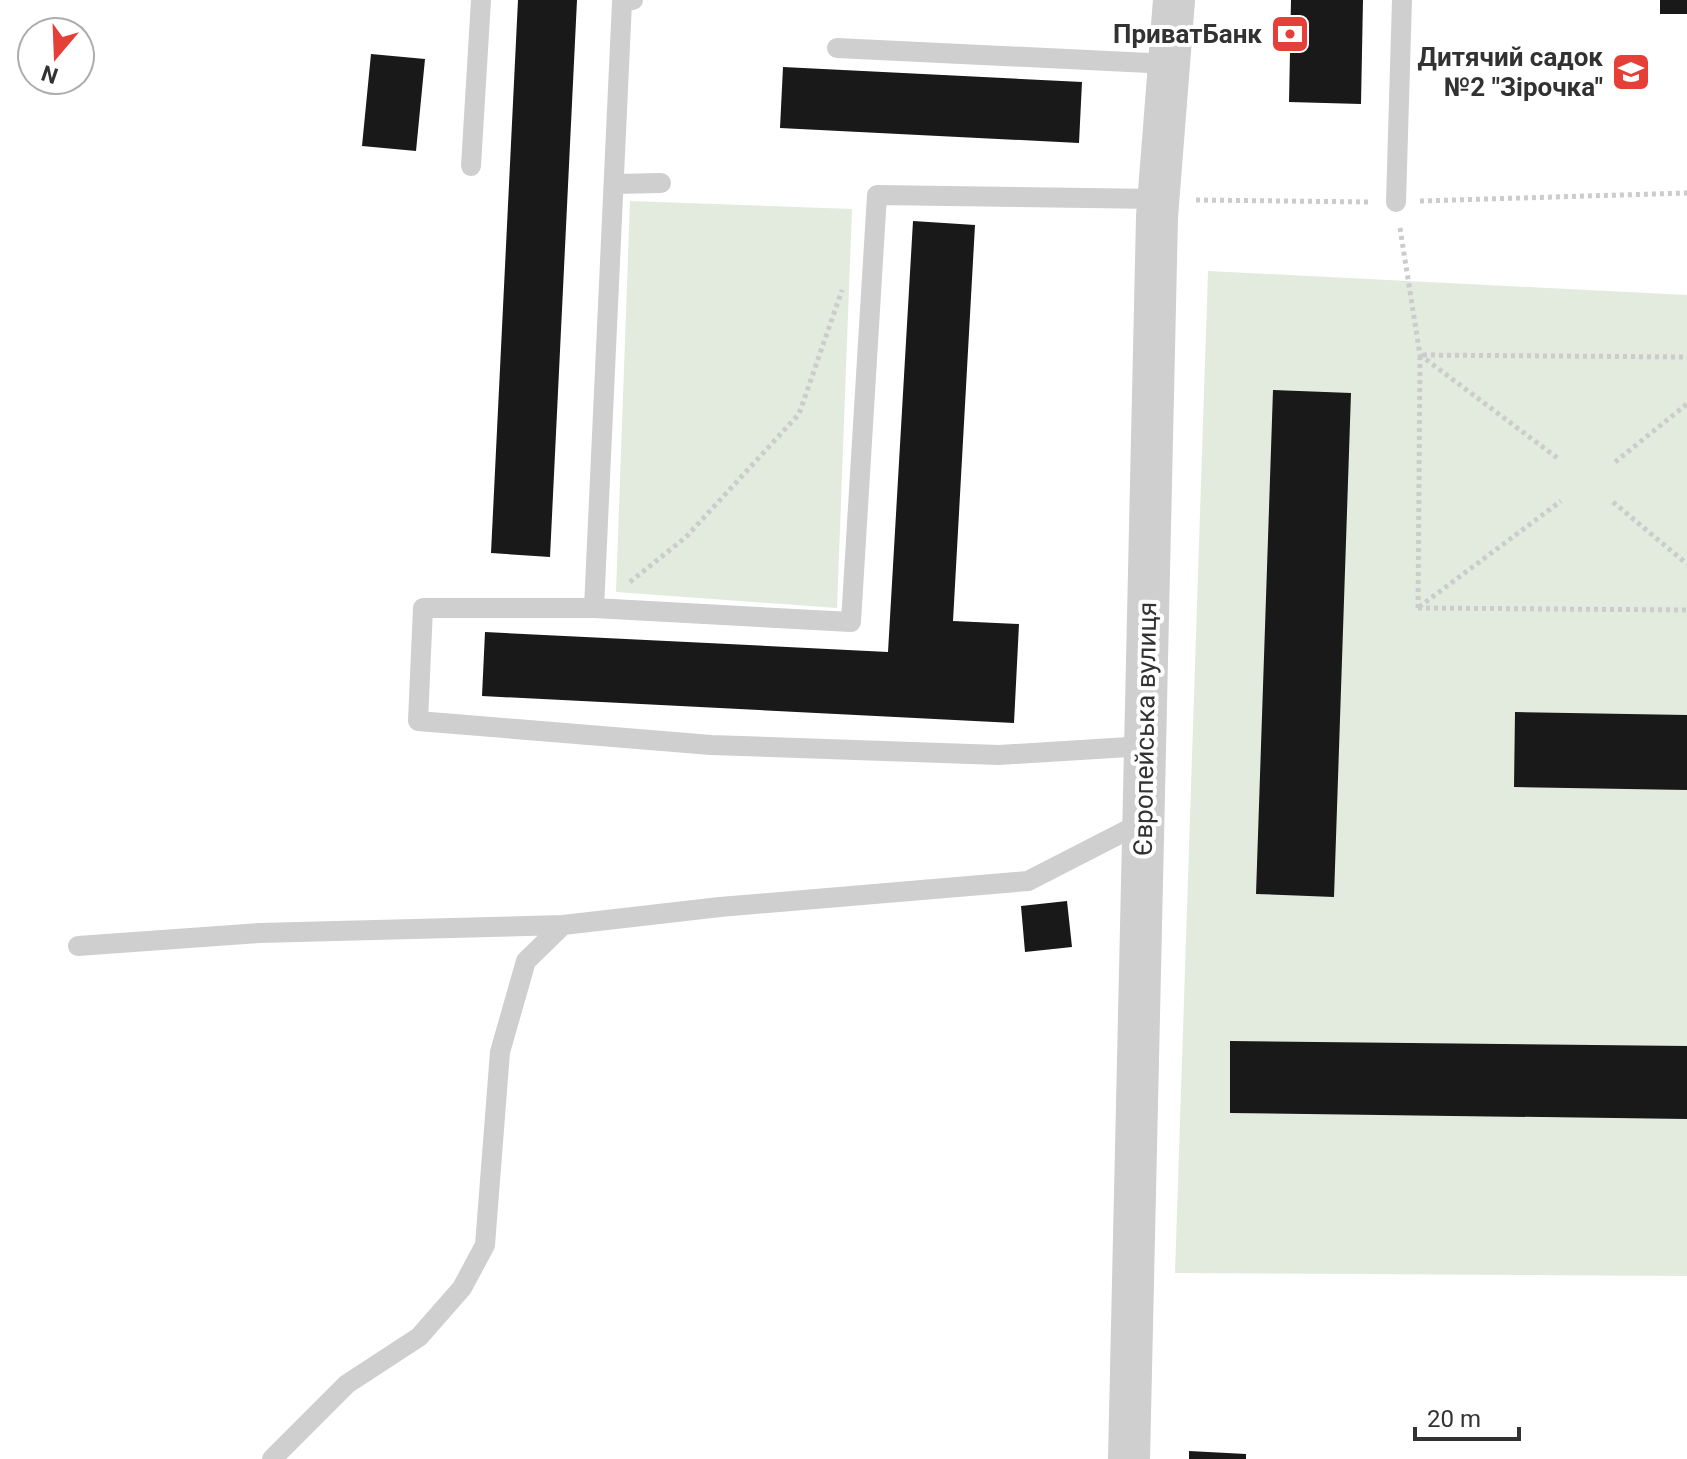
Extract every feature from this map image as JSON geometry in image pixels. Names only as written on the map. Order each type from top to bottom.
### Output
[{"type":"street","name":"Європейська вулиця","points":[[1129,1459],[1158,199],[1174,0]]},
{"type":"lane","points":[[471,166],[481,0]]},
{"type":"lane","points":[[594,608],[622,2],[633,0]]},
{"type":"lane","points":[[1396,202],[1402,0]]},
{"type":"lane","points":[[837,48],[1170,64]]},
{"type":"lane","points":[[615,184],[661,183]]},
{"type":"lane","points":[[1145,746],[969,754],[711,745],[418,721],[423,608],[594,608],[851,622],[877,195],[1158,199]]},
{"type":"lane","points":[[78,946],[259,933],[563,925],[720,907],[1028,881],[1143,822]]},
{"type":"lane","points":[[272,1459],[347,1384],[419,1337],[462,1288],[485,1245],[504,1037],[526,961],[563,925]]},
{"type":"path","points":[[1396,202],[1420,355],[1418,608]]},
{"type":"path","points":[[621,589],[686,537],[799,414],[846,279]]},
{"type":"path","points":[[1420,355],[1687,357]]},
{"type":"path","points":[[1420,355],[1560,460]]},
{"type":"path","points":[[1615,462],[1687,404]]},
{"type":"path","points":[[1418,608],[1561,501]]},
{"type":"path","points":[[1613,502],[1687,564]]},
{"type":"path","points":[[1418,608],[1687,610]]},
{"type":"shaded area","points":[[630,201],[852,209],[837,608],[616,592]]},
{"type":"shaded area","points":[[1208,271],[1687,295],[1687,1276],[1175,1273]]},
{"type":"building","points":[[518,0],[577,0],[550,557],[491,553]]},
{"type":"building","points":[[1291,0],[1363,0],[1361,104],[1289,102]]},
{"type":"building","points":[[1660,0],[1687,0],[1687,14],[1660,14]]},
{"type":"building","points":[[371,54],[425,59],[416,151],[362,146]]},
{"type":"building","points":[[783,67],[1082,82],[1079,143],[780,128]]},
{"type":"building","points":[[913,221],[975,225],[953,621],[1019,624],[1014,723],[482,696],[485,632],[888,652]]},
{"type":"building","points":[[1273,390],[1351,393],[1334,897],[1256,894]]},
{"type":"building","points":[[1515,712],[1687,715],[1687,790],[1514,787]]},
{"type":"building","points":[[1067,901],[1072,947],[1025,952],[1021,906]]},
{"type":"building","points":[[1230,1041],[1687,1046],[1687,1119],[1230,1113]]},
{"type":"building","points":[[1189,1451],[1246,1454],[1246,1459],[1189,1459]]},
{"type":"place","name":"ПриватБанк","points":[[1290,34]]},
{"type":"place","name":"Дитячий садок №2 \"Зірочка\"","points":[[1631,72]]}]
